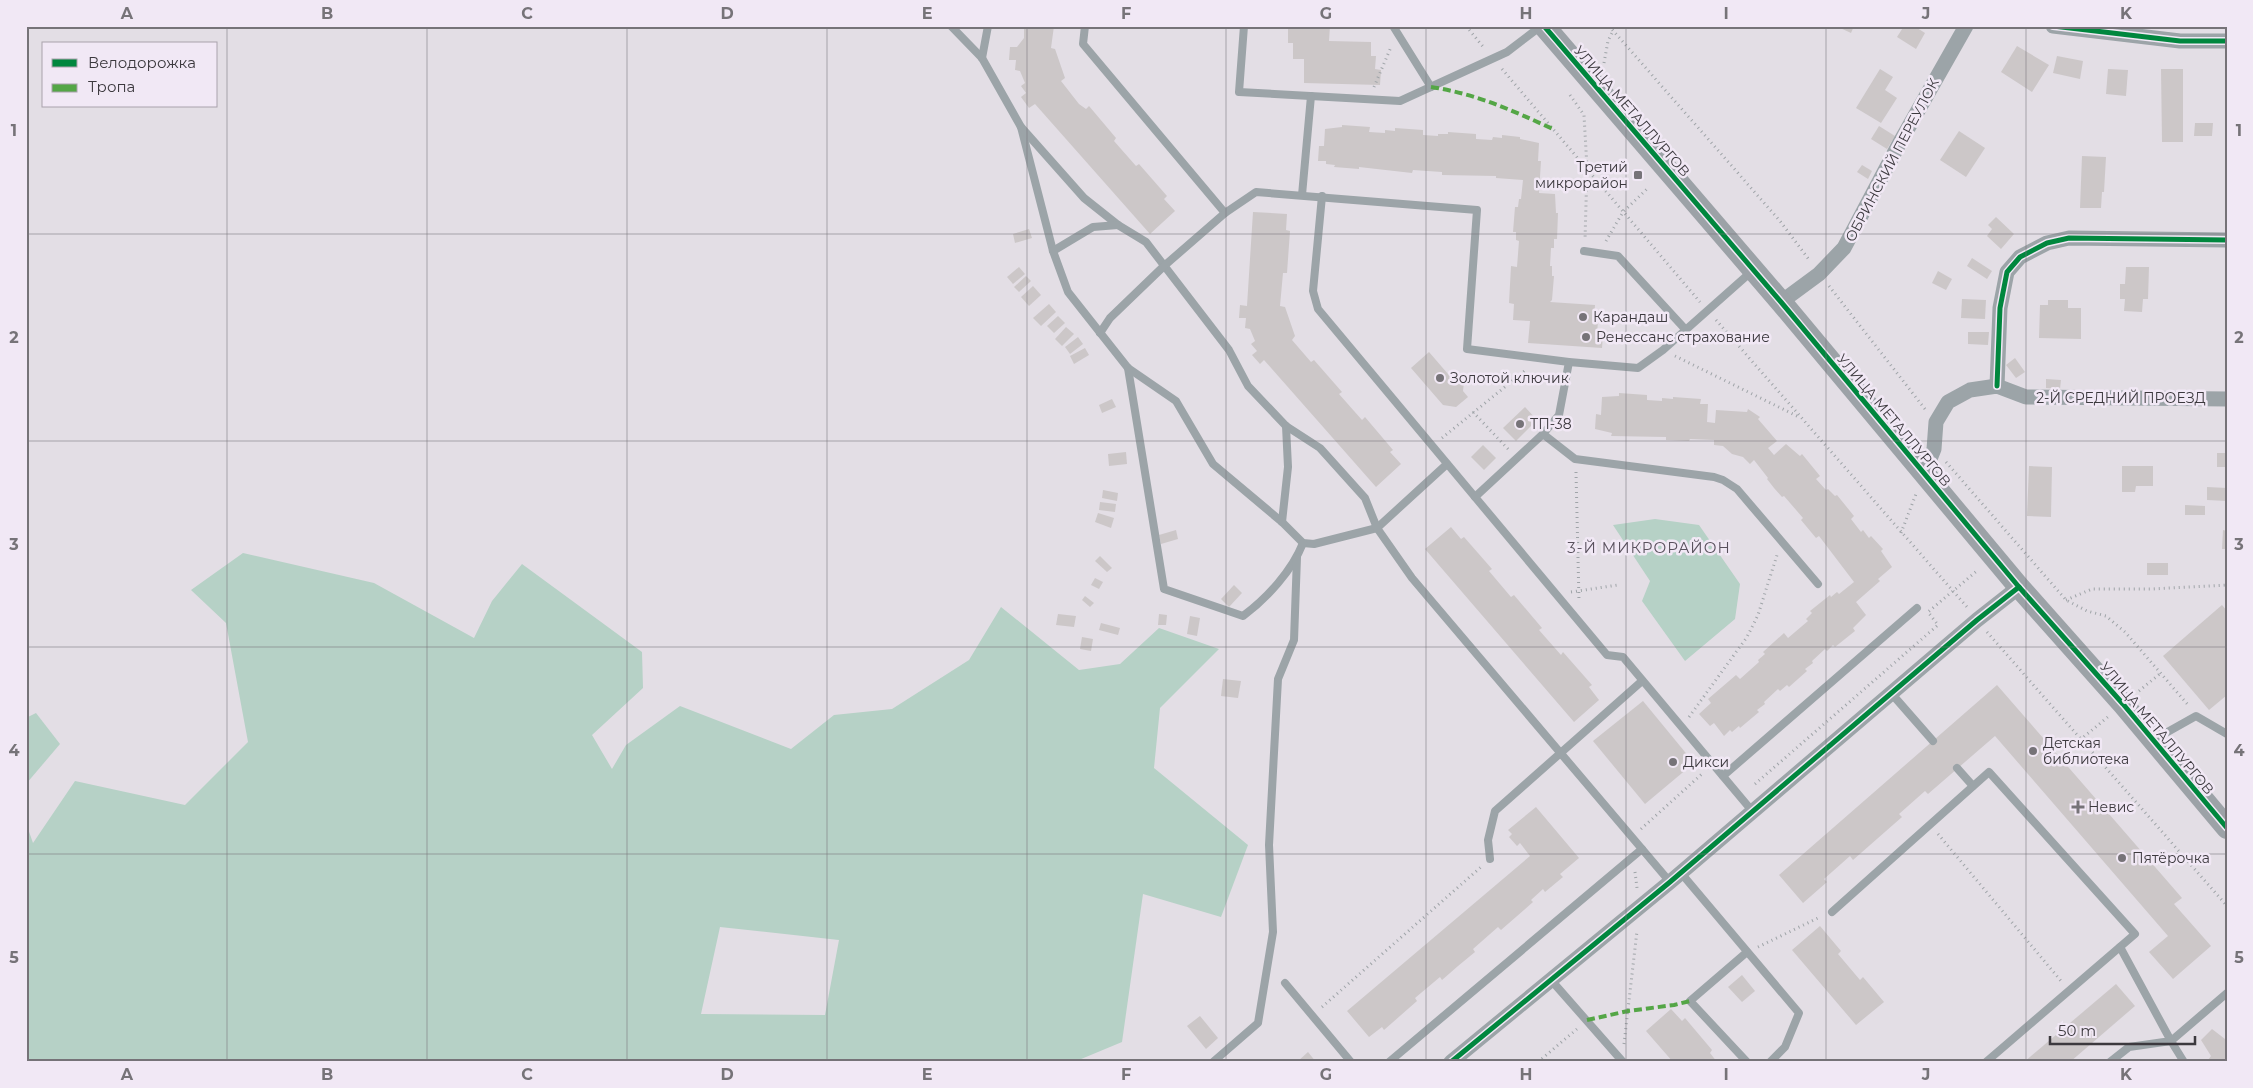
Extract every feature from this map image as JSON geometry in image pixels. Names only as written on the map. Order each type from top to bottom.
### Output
[{"type":"street","name":"УЛИЦА МЕТАЛЛУРГОВ","points":[[1542,26],[1754,270],[2019,587],[2227,828]]},
{"type":"street","name":"ОБРИНСКИЙ ПЕРЕУЛОК","points":[[1781,302],[1820,274],[1844,248],[1899,144],[1966,26]]},
{"type":"street","points":[[2053,26],[2180,41],[2227,41]]},
{"type":"street","points":[[1998,386],[2000,308],[2007,272],[2020,257],[2047,243],[2069,238],[2227,240]]},
{"type":"street","name":"2-Й СРЕДНИЙ ПРОЕЗД","points":[[1924,474],[1934,449],[1936,422],[1948,402],[1970,390],[1998,386],[2026,397],[2227,399]]},
{"type":"street","points":[[1451,1062],[1676,878],[1977,620],[2019,587]]},
{"type":"lane","points":[[951,26],[982,58],[1021,127],[1084,198],[1118,226],[1146,242],[1229,350],[1248,386],[1286,426],[1320,448],[1365,498],[1377,528],[1412,578],[1559,753],[1642,849],[1676,878],[1747,952],[1799,1013],[1785,1047],[1770,1062]]},
{"type":"lane","points":[[982,58],[988,26]]},
{"type":"lane","points":[[1084,26],[1083,44],[1225,213]]},
{"type":"lane","points":[[1244,26],[1239,92],[1400,101],[1507,52],[1542,26]]},
{"type":"lane","points":[[1395,30],[1431,86]]},
{"type":"lane","points":[[1302,195],[1311,96]]},
{"type":"lane","points":[[1021,127],[1053,251],[1068,292],[1128,368],[1176,401],[1213,464],[1282,522],[1303,543],[1314,544],[1377,528],[1447,464]]},
{"type":"lane","points":[[1100,333],[1110,318],[1164,266],[1225,213],[1256,192],[1477,210],[1468,349],[1569,362],[1638,368],[1663,350],[1754,270]]},
{"type":"lane","points":[[1322,196],[1314,291],[1318,309],[1607,655],[1623,657],[1754,812]]},
{"type":"lane","points":[[1053,251],[1093,227],[1118,226]]},
{"type":"lane","points":[[1584,251],[1618,256],[1685,329]]},
{"type":"lane","points":[[1474,497],[1543,434],[1559,415],[1569,362]]},
{"type":"lane","points":[[1128,368],[1164,589],[1243,616],[1259,604],[1297,557],[1303,543]]},
{"type":"lane","points":[[1282,522],[1288,467],[1286,426]]},
{"type":"lane","points":[[1543,434],[1575,459],[1714,477],[1723,480],[1737,489],[1818,584]]},
{"type":"lane","points":[[1214,1062],[1258,1023],[1273,932],[1269,845],[1278,679],[1294,640],[1297,557]]},
{"type":"lane","points":[[1723,776],[1917,608]]},
{"type":"lane","points":[[1490,859],[1488,840],[1494,811],[1642,681]]},
{"type":"lane","points":[[1892,693],[1933,741]]},
{"type":"lane","points":[[2153,740],[2196,716],[2227,734]]},
{"type":"lane","points":[[1958,768],[1973,786]]},
{"type":"lane","points":[[1832,912],[1989,772],[2135,934],[1986,1062]]},
{"type":"lane","points":[[1389,1062],[1642,849]]},
{"type":"lane","points":[[2120,947],[2184,1062]]},
{"type":"lane","points":[[1747,952],[1690,1001],[1747,1062]]},
{"type":"lane","points":[[1551,980],[1623,1061]]},
{"type":"lane","points":[[1285,983],[1351,1062]]},
{"type":"lane","points":[[2110,1062],[2129,1047],[2171,1041],[2227,993]]},
{"type":"path","points":[[1609,26],[1780,221],[1936,422]]},
{"type":"path","points":[[1368,99],[1395,30]]},
{"type":"path","points":[[1604,66],[1604,59],[1613,31]]},
{"type":"path","points":[[1570,95],[1584,115],[1586,168],[1584,251]]},
{"type":"path","points":[[1599,253],[1624,212],[1647,189]]},
{"type":"path","points":[[1663,350],[1801,418]]},
{"type":"path","points":[[1432,446],[1540,358]]},
{"type":"path","points":[[1473,412],[1517,458]]},
{"type":"path","points":[[1934,449],[2066,600],[2087,611],[2106,616],[2125,632],[2162,672],[2196,716]]},
{"type":"path","points":[[1575,459],[1579,621]]},
{"type":"path","points":[[1901,533],[1924,474]]},
{"type":"path","points":[[1682,727],[1750,631],[1758,614],[1782,542]]},
{"type":"path","points":[[1741,797],[1938,625],[1928,612],[1978,570]]},
{"type":"path","points":[[1556,595],[1618,585]]},
{"type":"path","points":[[2066,600],[2092,589],[2152,589],[2227,585]]},
{"type":"path","points":[[1952,591],[1970,612]]},
{"type":"path","points":[[1985,630],[2227,906]]},
{"type":"path","points":[[1632,837],[1713,764]]},
{"type":"path","points":[[1930,824],[2069,991]]},
{"type":"path","points":[[1623,1061],[1639,908],[1634,856]]},
{"type":"path","points":[[1312,1016],[1490,859]]},
{"type":"path","points":[[1747,952],[1832,912]]},
{"type":"path","points":[[1538,1062],[1587,1020]]},
{"type":"green space","points":[[1655,519],[1699,525],[1740,584],[1735,619],[1685,661],[1642,601],[1650,581],[1613,525]]},
{"type":"green space","points":[[243,553],[374,583],[474,638],[492,601],[522,564],[642,652],[643,688],[592,735],[612,769],[626,745],[680,706],[791,749],[834,715],[892,709],[969,660],[1001,607],[1079,670],[1120,664],[1159,628],[1219,649],[1160,708],[1154,768],[1248,845],[1221,917],[1143,894],[1122,1042],[1074,1062],[26,1062],[26,823],[33,843],[75,781],[185,805],[248,742],[226,623],[191,590]],"holes":[[[720,927],[839,940],[825,1015],[701,1014]]]},
{"type":"green space","points":[[36,713],[60,744],[26,784],[26,718]]},
{"type":"building","points":[[1024,26],[1054,26],[1051,48],[1055,49],[1065,78],[1061,81],[1079,104],[1086,109],[1089,106],[1116,138],[1114,141],[1136,166],[1139,164],[1167,196],[1164,199],[1175,211],[1150,234],[1035,104],[1029,108],[1021,97],[1026,93],[1021,86],[1025,83],[1020,71],[1015,70],[1016,60],[1009,60],[1010,47],[1017,47],[1024,38]]},
{"type":"building","points":[[1288,26],[1330,26],[1329,41],[1371,42],[1371,56],[1376,56],[1375,69],[1381,70],[1380,85],[1304,83],[1304,59],[1293,59],[1293,43],[1288,43]]},
{"type":"building","points":[[1836,26],[1854,26],[1851,33]]},
{"type":"building","points":[[1904,26],[1914,26],[1925,33],[1916,49],[1897,37]]},
{"type":"building","points":[[2017,46],[2049,65],[2032,92],[2001,72]]},
{"type":"building","points":[[2057,56],[2083,61],[2080,79],[2053,73]]},
{"type":"building","points":[[1880,69],[1893,77],[1885,90],[1897,98],[1881,123],[1856,108]]},
{"type":"building","points":[[2108,69],[2128,70],[2126,96],[2106,94]]},
{"type":"building","points":[[2161,69],[2183,69],[2183,142],[2162,142]]},
{"type":"building","points":[[2195,123],[2213,123],[2212,136],[2194,136]]},
{"type":"building","points":[[1342,125],[1370,127],[1369,132],[1385,133],[1385,130],[1395,131],[1395,128],[1423,130],[1423,135],[1438,136],[1438,134],[1448,134],[1448,132],[1476,134],[1476,139],[1492,140],[1493,137],[1502,138],[1502,135],[1520,137],[1520,139],[1539,143],[1538,161],[1541,161],[1539,193],[1555,194],[1556,213],[1558,213],[1557,239],[1554,239],[1554,248],[1551,248],[1550,266],[1552,266],[1552,276],[1554,276],[1552,300],[1550,302],[1595,305],[1594,320],[1598,321],[1597,334],[1603,335],[1602,348],[1528,343],[1530,321],[1513,320],[1514,304],[1509,303],[1511,266],[1517,267],[1519,241],[1516,240],[1516,232],[1513,232],[1515,207],[1518,207],[1519,199],[1521,199],[1523,180],[1496,178],[1496,176],[1442,175],[1442,172],[1413,170],[1412,173],[1359,167],[1359,169],[1334,167],[1335,165],[1326,164],[1326,161],[1318,161],[1319,146],[1324,146],[1325,129],[1342,127]]},
{"type":"building","points":[[1879,126],[1895,136],[1887,149],[1871,139]]},
{"type":"building","points":[[1959,131],[1985,148],[1966,177],[1940,160]]},
{"type":"building","points":[[2082,156],[2106,157],[2101,208],[2080,208]]},
{"type":"building","points":[[1862,165],[1872,171],[1868,179],[1857,172]]},
{"type":"building","points":[[1253,212],[1287,214],[1286,230],[1290,231],[1287,273],[1283,273],[1280,306],[1285,307],[1295,336],[1292,340],[1311,362],[1314,360],[1342,392],[1339,394],[1362,420],[1365,417],[1393,450],[1390,452],[1401,464],[1376,487],[1264,360],[1260,364],[1252,355],[1257,351],[1251,344],[1255,341],[1250,329],[1245,328],[1246,318],[1239,318],[1240,305],[1247,306]]},
{"type":"building","points":[[1996,217],[2014,234],[2001,249],[1987,236],[1992,229],[1988,225]]},
{"type":"building","points":[[1029,229],[1032,238],[1015,243],[1013,234]]},
{"type":"building","points":[[1972,258],[1992,271],[1987,279],[1967,266]]},
{"type":"building","points":[[1019,267],[1025,274],[1013,284],[1007,277]]},
{"type":"building","points":[[2126,267],[2149,267],[2148,299],[2143,299],[2142,312],[2124,311],[2125,299],[2120,299],[2120,284],[2125,284]]},
{"type":"building","points":[[1938,271],[1952,279],[1946,290],[1932,283]]},
{"type":"building","points":[[1026,276],[1031,281],[1019,292],[1014,287]]},
{"type":"building","points":[[1033,286],[1041,295],[1029,306],[1021,297]]},
{"type":"building","points":[[1962,299],[1986,300],[1985,319],[1961,318]]},
{"type":"building","points":[[2048,300],[2068,300],[2068,308],[2081,308],[2081,339],[2039,338],[2040,305],[2048,305]]},
{"type":"building","points":[[1049,304],[1056,312],[1041,326],[1033,318]]},
{"type":"building","points":[[1058,316],[1065,323],[1054,333],[1047,326]]},
{"type":"building","points":[[1066,327],[1074,334],[1062,346],[1055,339]]},
{"type":"building","points":[[1968,332],[1989,332],[1988,345],[1968,344]]},
{"type":"building","points":[[1078,337],[1083,344],[1070,354],[1065,347]]},
{"type":"building","points":[[1085,348],[1089,355],[1074,364],[1070,356]]},
{"type":"building","name":"Золотой ключик","points":[[1429,352],[1448,374],[1456,373],[1464,382],[1463,391],[1468,397],[1456,407],[1443,405],[1411,368]]},
{"type":"building","points":[[2015,358],[2025,372],[2016,378],[2006,365]]},
{"type":"building","points":[[2046,379],[2061,380],[2060,389],[2046,388]]},
{"type":"building","points":[[1619,393],[1647,395],[1647,400],[1662,401],[1662,398],[1673,399],[1673,397],[1701,399],[1700,404],[1708,404],[1707,422],[1715,423],[1716,410],[1747,412],[1748,409],[1760,417],[1758,419],[1777,441],[1768,448],[1774,455],[1786,444],[1800,456],[1802,454],[1820,476],[1816,479],[1826,490],[1828,489],[1835,496],[1837,495],[1854,516],[1851,519],[1861,532],[1863,530],[1869,538],[1871,536],[1883,549],[1881,551],[1892,567],[1878,579],[1880,581],[1856,602],[1866,615],[1853,628],[1855,631],[1835,647],[1833,645],[1827,651],[1825,649],[1805,669],[1807,671],[1789,687],[1787,685],[1780,691],[1778,689],[1757,710],[1759,712],[1740,728],[1739,726],[1732,732],[1730,730],[1724,736],[1714,723],[1710,726],[1699,714],[1711,703],[1708,699],[1736,675],[1740,679],[1759,662],[1758,660],[1765,654],[1763,652],[1784,633],[1788,638],[1808,621],[1806,619],[1812,613],[1810,611],[1830,595],[1831,597],[1837,592],[1839,594],[1854,582],[1819,536],[1816,538],[1801,520],[1803,518],[1784,496],[1782,497],[1774,488],[1754,460],[1750,464],[1743,457],[1732,454],[1723,446],[1714,445],[1714,440],[1690,439],[1689,441],[1666,440],[1666,437],[1611,436],[1612,433],[1595,429],[1596,414],[1601,415],[1602,397],[1619,396]]},
{"type":"building","points":[[1112,399],[1116,407],[1102,413],[1099,405]]},
{"type":"building","name":"ТП-38","points":[[1525,407],[1537,420],[1516,441],[1503,428]]},
{"type":"building","points":[[1483,445],[1496,458],[1484,470],[1471,457]]},
{"type":"building","points":[[1126,452],[1127,464],[1109,466],[1108,454]]},
{"type":"building","points":[[2217,453],[2227,453],[2227,467],[2217,467]]},
{"type":"building","points":[[2029,466],[2052,467],[2051,517],[2027,516]]},
{"type":"building","points":[[2122,466],[2153,466],[2153,486],[2136,486],[2135,492],[2122,492]]},
{"type":"building","points":[[2207,487],[2227,488],[2227,501],[2207,500]]},
{"type":"building","points":[[1103,490],[1118,493],[1117,501],[1102,498]]},
{"type":"building","points":[[1100,502],[1116,504],[1115,512],[1099,510]]},
{"type":"building","points":[[2185,505],[2205,506],[2205,515],[2185,515]]},
{"type":"building","points":[[1098,513],[1114,518],[1111,528],[1095,522]]},
{"type":"building","points":[[1451,527],[1461,539],[1464,537],[1492,569],[1489,571],[1511,597],[1514,595],[1542,628],[1539,630],[1561,655],[1563,652],[1592,685],[1589,687],[1599,700],[1574,722],[1425,549]]},
{"type":"building","points":[[1176,530],[1178,539],[1161,544],[1159,535]]},
{"type":"building","points":[[2223,530],[2227,531],[2227,549],[2222,549]]},
{"type":"building","points":[[1100,556],[1112,568],[1107,572],[1095,561]]},
{"type":"building","points":[[2147,563],[2168,563],[2168,575],[2147,575]]},
{"type":"building","points":[[1095,578],[1103,582],[1099,589],[1091,585]]},
{"type":"building","points":[[1234,585],[1242,593],[1229,607],[1221,599]]},
{"type":"building","points":[[1085,596],[1094,603],[1090,607],[1082,600]]},
{"type":"building","points":[[2222,605],[2227,611],[2227,695],[2209,710],[2163,656]]},
{"type":"building","points":[[1058,614],[1076,616],[1074,627],[1056,625]]},
{"type":"building","points":[[1159,614],[1167,615],[1166,625],[1158,625]]},
{"type":"building","points":[[1190,616],[1200,618],[1197,636],[1187,634]]},
{"type":"building","points":[[1101,623],[1120,628],[1118,635],[1099,630]]},
{"type":"building","points":[[1082,637],[1093,639],[1091,651],[1080,649]]},
{"type":"building","points":[[1223,679],[1241,681],[1238,698],[1221,696]]},
{"type":"building","points":[[1997,685],[2182,898],[2174,904],[2211,946],[2173,979],[2149,952],[2168,936],[1995,736],[1928,794],[1925,791],[1899,814],[1902,817],[1853,860],[1850,856],[1824,879],[1827,882],[1803,903],[1779,875]]},
{"type":"building","points":[[1643,701],[1694,763],[1645,804],[1593,741]]},
{"type":"building","points":[[1536,807],[1579,858],[1560,874],[1563,877],[1545,892],[1543,889],[1531,900],[1533,902],[1501,930],[1498,927],[1473,949],[1475,952],[1442,980],[1440,977],[1415,998],[1417,1001],[1384,1030],[1382,1027],[1369,1037],[1347,1011],[1530,856],[1520,843],[1517,846],[1509,837],[1512,834],[1508,830]]},
{"type":"building","points":[[1820,926],[1841,951],[1838,954],[1860,980],[1863,977],[1884,1002],[1856,1025],[1792,950]]},
{"type":"building","points":[[1742,975],[1755,991],[1742,1002],[1728,987]]},
{"type":"building","points":[[2116,984],[2135,1006],[2070,1062],[2024,1062]]},
{"type":"building","points":[[1671,1009],[1682,1021],[1685,1018],[1712,1050],[1710,1053],[1717,1062],[1673,1062],[1646,1031]]},
{"type":"building","points":[[1200,1016],[1218,1038],[1206,1049],[1187,1026]]},
{"type":"building","points":[[2212,1029],[2225,1039],[2227,1037],[2227,1062],[2208,1060],[2211,1056],[2201,1040]]},
{"type":"building","points":[[1308,1052],[1316,1062],[1297,1062]]},
{"type":"marked path","points":[[1431,87],[1479,98],[1553,129]]},
{"type":"marked path","points":[[1587,1020],[1690,1001]]},
{"type":"cycle path","points":[[1544,26],[1781,302],[2019,587],[2123,704],[2227,828]]},
{"type":"cycle path","points":[[2053,26],[2180,41],[2227,41]]},
{"type":"cycle path","points":[[1997,386],[2000,308],[2007,272],[2020,257],[2047,243],[2069,238],[2227,240]]},
{"type":"cycle path","points":[[1451,1062],[1670,882],[1977,620],[2019,587]]},
{"type":"place","name":"Третий микрорайон","points":[[1638,175]]},
{"type":"place","name":"Карандаш","points":[[1583,317]]},
{"type":"place","name":"Ренессанс страхование","points":[[1586,337]]},
{"type":"place","name":"Золотой ключик","points":[[1440,378]]},
{"type":"place","name":"ТП-38","points":[[1520,424]]},
{"type":"place","name":"Детская библиотека","points":[[2033,751]]},
{"type":"place","name":"Дикси","points":[[1673,762]]},
{"type":"place","name":"Невис","points":[[2078,807]]},
{"type":"place","name":"Пятёрочка","points":[[2122,858]]},
{"type":"district","name":"3-Й МИКРОРАЙОН","points":[[1649,547]]}]
